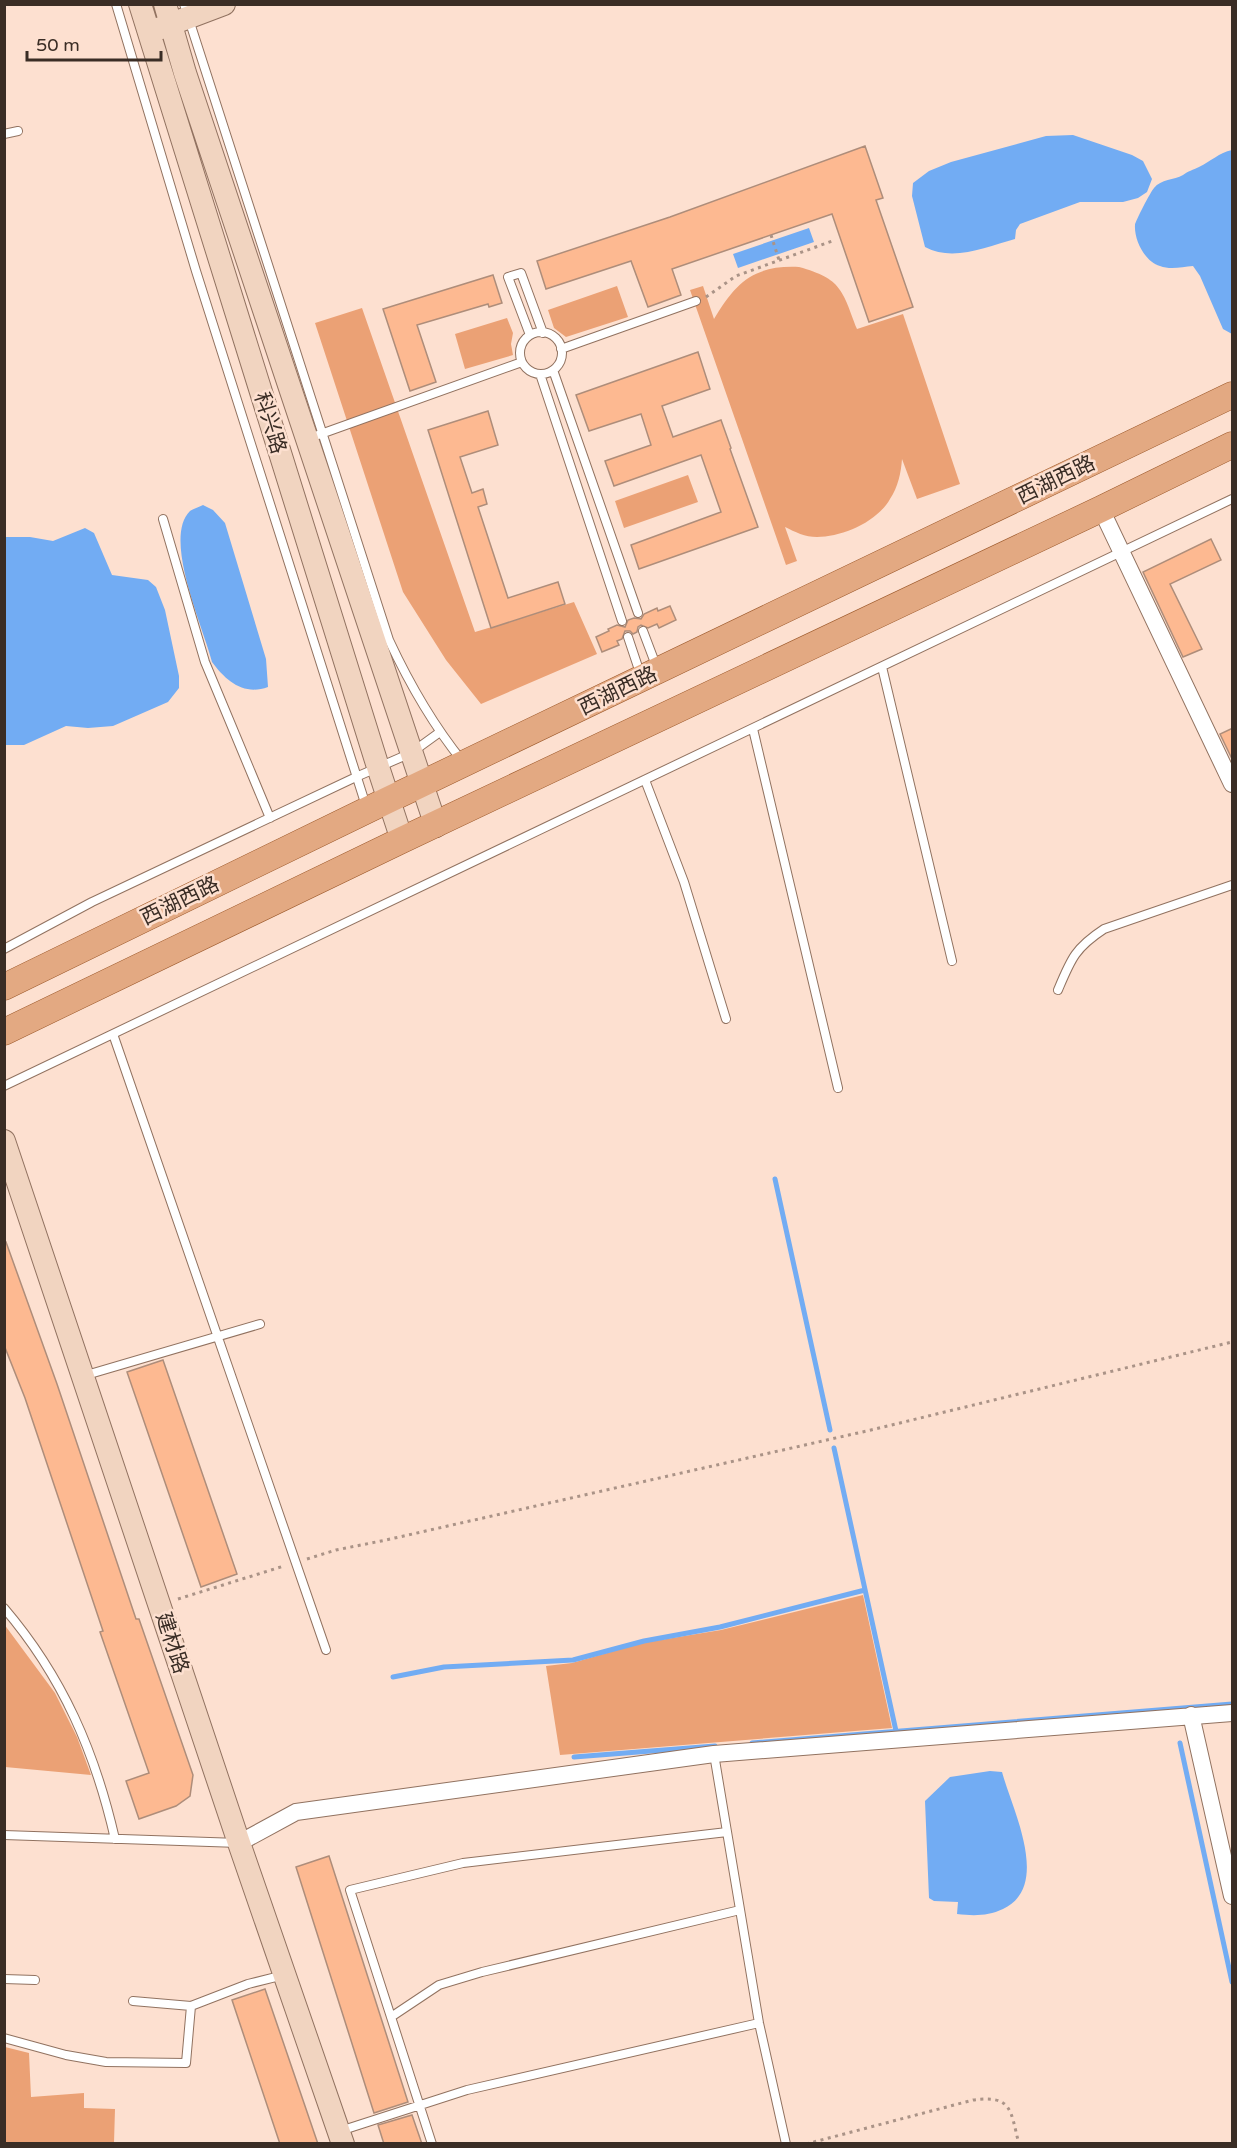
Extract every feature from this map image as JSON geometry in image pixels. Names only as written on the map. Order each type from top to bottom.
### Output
[{"type":"main road","name":"科兴路","points":[[140,4],[378,767],[377,805],[402,840]]},
{"type":"main road","points":[[148,32],[176,13],[224,4]]},
{"type":"main road","name":"科兴路","points":[[176,13],[185,73],[314,436],[411,753],[436,826]]},
{"type":"main road","name":"西湖西路","points":[[4,987],[377,805],[1233,395]]},
{"type":"main road","name":"西湖西路","points":[[4,1032],[402,840],[436,826],[1101,510],[1233,444]]},
{"type":"main road","name":"建材路","points":[[4,1141],[239,1843],[341,2138]]},
{"type":"street","points":[[1101,510],[1233,784]]},
{"type":"street","points":[[239,1843],[296,1812],[714,1754],[1233,1713]]},
{"type":"street","points":[[1191,1715],[1233,1896]]},
{"type":"lane","points":[[116,4],[196,271],[356,777],[377,805]]},
{"type":"lane","points":[[4,134],[18,131]]},
{"type":"lane","points":[[530,335],[508,278],[521,273],[543,333]]},
{"type":"lane","points":[[561,349],[696,301]]},
{"type":"lane","points":[[543,333],[556,339],[561,349],[561,358],[553,370],[540,374],[528,370],[522,362],[520,352],[521,346],[530,335],[543,333]]},
{"type":"lane","points":[[465,764],[440,732],[389,640],[314,436],[522,362]]},
{"type":"lane","points":[[553,370],[638,613]]},
{"type":"lane","points":[[540,374],[622,621]]},
{"type":"lane","points":[[4,1086],[1233,499]]},
{"type":"lane","points":[[164,519],[205,662],[270,818]]},
{"type":"lane","points":[[643,631],[650,675]]},
{"type":"lane","points":[[628,637],[650,675]]},
{"type":"lane","points":[[882,667],[952,961]]},
{"type":"lane","points":[[753,729],[838,1088]]},
{"type":"lane","points":[[4,949],[92,902],[411,753],[440,732]]},
{"type":"lane","points":[[645,780],[684,882],[726,1019]]},
{"type":"lane","points":[[1058,990],[1071,958],[1086,940],[1104,929],[1233,885]]},
{"type":"lane","points":[[112,1034],[326,1650]]},
{"type":"lane","points":[[83,1376],[260,1324]]},
{"type":"lane","points":[[4,1608],[20,1626],[56,1679],[91,1752],[115,1839]]},
{"type":"lane","points":[[714,1754],[759,2024],[786,2144]]},
{"type":"lane","points":[[432,2144],[350,1890],[463,1863],[727,1832]]},
{"type":"lane","points":[[4,1835],[239,1843]]},
{"type":"lane","points":[[391,2017],[439,1985],[482,1972],[740,1910]]},
{"type":"lane","points":[[133,2001],[191,2006],[248,1984],[285,1975]]},
{"type":"lane","points":[[4,1979],[35,1980]]},
{"type":"lane","points":[[4,2038],[66,2055],[106,2062],[186,2063],[191,2006]]},
{"type":"lane","points":[[341,2138],[419,2106],[467,2090],[759,2024]]},
{"type":"path","points":[[771,235],[779,260]]},
{"type":"path","points":[[696,301],[710,295],[736,276],[835,240]]},
{"type":"path","points":[[159,1605],[336,1550],[883,1428],[1233,1342]]},
{"type":"path","points":[[806,2144],[973,2100],[989,2098],[1002,2100],[1008,2108],[1019,2144]]},
{"type":"shaded area","points":[[799,267],[824,276],[838,288],[848,305],[857,329],[903,314],[960,484],[917,499],[902,459],[899,480],[893,494],[877,515],[858,527],[837,534],[817,537],[785,527],[797,561],[786,565],[690,290],[703,286],[714,319],[730,295],[748,278],[770,269]]},
{"type":"shaded area","points":[[617,286],[628,317],[566,337],[554,328],[548,310]]},
{"type":"shaded area","points":[[362,308],[475,632],[574,602],[597,654],[481,704],[446,660],[403,592],[315,323]]},
{"type":"shaded area","points":[[507,318],[513,333],[511,344],[513,355],[465,369],[455,334]]},
{"type":"shaded area","points":[[688,475],[698,502],[624,528],[615,501]]},
{"type":"shaded area","points":[[863,1595],[892,1728],[560,1755],[546,1666],[572,1663],[642,1643],[721,1630]]},
{"type":"shaded area","points":[[4,1624],[55,1693],[77,1737],[91,1775],[5,1767]]},
{"type":"shaded area","points":[[5,2047],[29,2053],[31,2097],[84,2093],[84,2108],[115,2109],[114,2143],[5,2143]]},
{"type":"water","points":[[1073,135],[1143,161],[1152,179],[1147,192],[1138,198],[1123,202],[1080,202],[1020,224],[1016,230],[1015,239],[970,252],[947,253],[925,247],[912,196],[913,183],[929,171],[951,162],[1046,136]]},
{"type":"water","points":[[1232,150],[1232,334],[1223,329],[1200,276],[1193,266],[1168,268],[1155,264],[1142,250],[1136,237],[1135,225],[1152,190],[1157,185],[1183,175]]},
{"type":"water","points":[[809,228],[814,242],[738,268],[733,254]]},
{"type":"water","points":[[203,505],[213,510],[225,523],[266,659],[268,687],[251,690],[236,685],[212,662],[194,607],[180,541],[183,524],[190,511]]},
{"type":"water","points":[[85,528],[94,533],[112,575],[148,580],[156,587],[165,610],[179,676],[179,688],[168,702],[113,726],[88,728],[66,726],[24,745],[5,745],[5,537],[30,537],[53,541]]},
{"type":"water","points":[[990,1771],[1002,1772],[1020,1826],[1027,1865],[1025,1883],[1017,1898],[1003,1909],[981,1915],[957,1914],[958,1902],[934,1901],[929,1898],[925,1801],[950,1777]]},
{"type":"building","points":[[865,146],[883,198],[876,200],[913,307],[869,322],[832,214],[672,269],[681,295],[648,307],[631,261],[546,289],[537,261],[670,217]]},
{"type":"building","points":[[493,275],[502,303],[489,307],[488,304],[417,325],[436,382],[410,391],[383,309]]},
{"type":"building","points":[[698,352],[710,389],[662,406],[673,437],[721,420],[758,527],[639,569],[631,545],[721,512],[701,455],[614,486],[605,461],[651,445],[641,414],[589,431],[576,395]]},
{"type":"building","points":[[488,411],[498,445],[460,457],[472,493],[483,489],[487,504],[478,507],[508,598],[558,582],[565,604],[491,628],[428,430]]},
{"type":"building","points":[[1211,539],[1221,560],[1170,584],[1202,649],[1183,657],[1143,572]]},
{"type":"building","points":[[670,606],[676,620],[659,628],[657,624],[648,628],[641,625],[633,634],[625,631],[622,639],[617,641],[619,645],[602,652],[596,637],[617,625],[625,627],[628,620],[641,619],[644,614],[657,608],[658,611]]},
{"type":"building","points":[[1233,728],[1233,761],[1220,734]]},
{"type":"building","points":[[6,1242],[57,1384],[136,1619],[139,1619],[193,1775],[190,1796],[176,1806],[139,1819],[126,1781],[149,1773],[100,1632],[103,1631],[25,1398],[4,1345],[4,1243]]},
{"type":"building","points":[[163,1360],[237,1574],[201,1587],[127,1372]]},
{"type":"building","points":[[329,1856],[408,2102],[374,2113],[296,1867]]},
{"type":"building","points":[[265,1989],[318,2144],[280,2144],[232,2000]]},
{"type":"building","points":[[412,2115],[422,2144],[384,2144],[378,2125]]},
{"type":"waterway","points":[[775,1179],[830,1430]]},
{"type":"waterway","points":[[834,1448],[896,1731]]},
{"type":"waterway","points":[[393,1677],[444,1667],[573,1660],[644,1641],[720,1627],[865,1590]]},
{"type":"waterway","points":[[752,1743],[1232,1704]]},
{"type":"waterway","points":[[1180,1743],[1232,1982]]},
{"type":"waterway","points":[[574,1757],[715,1746]]}]
